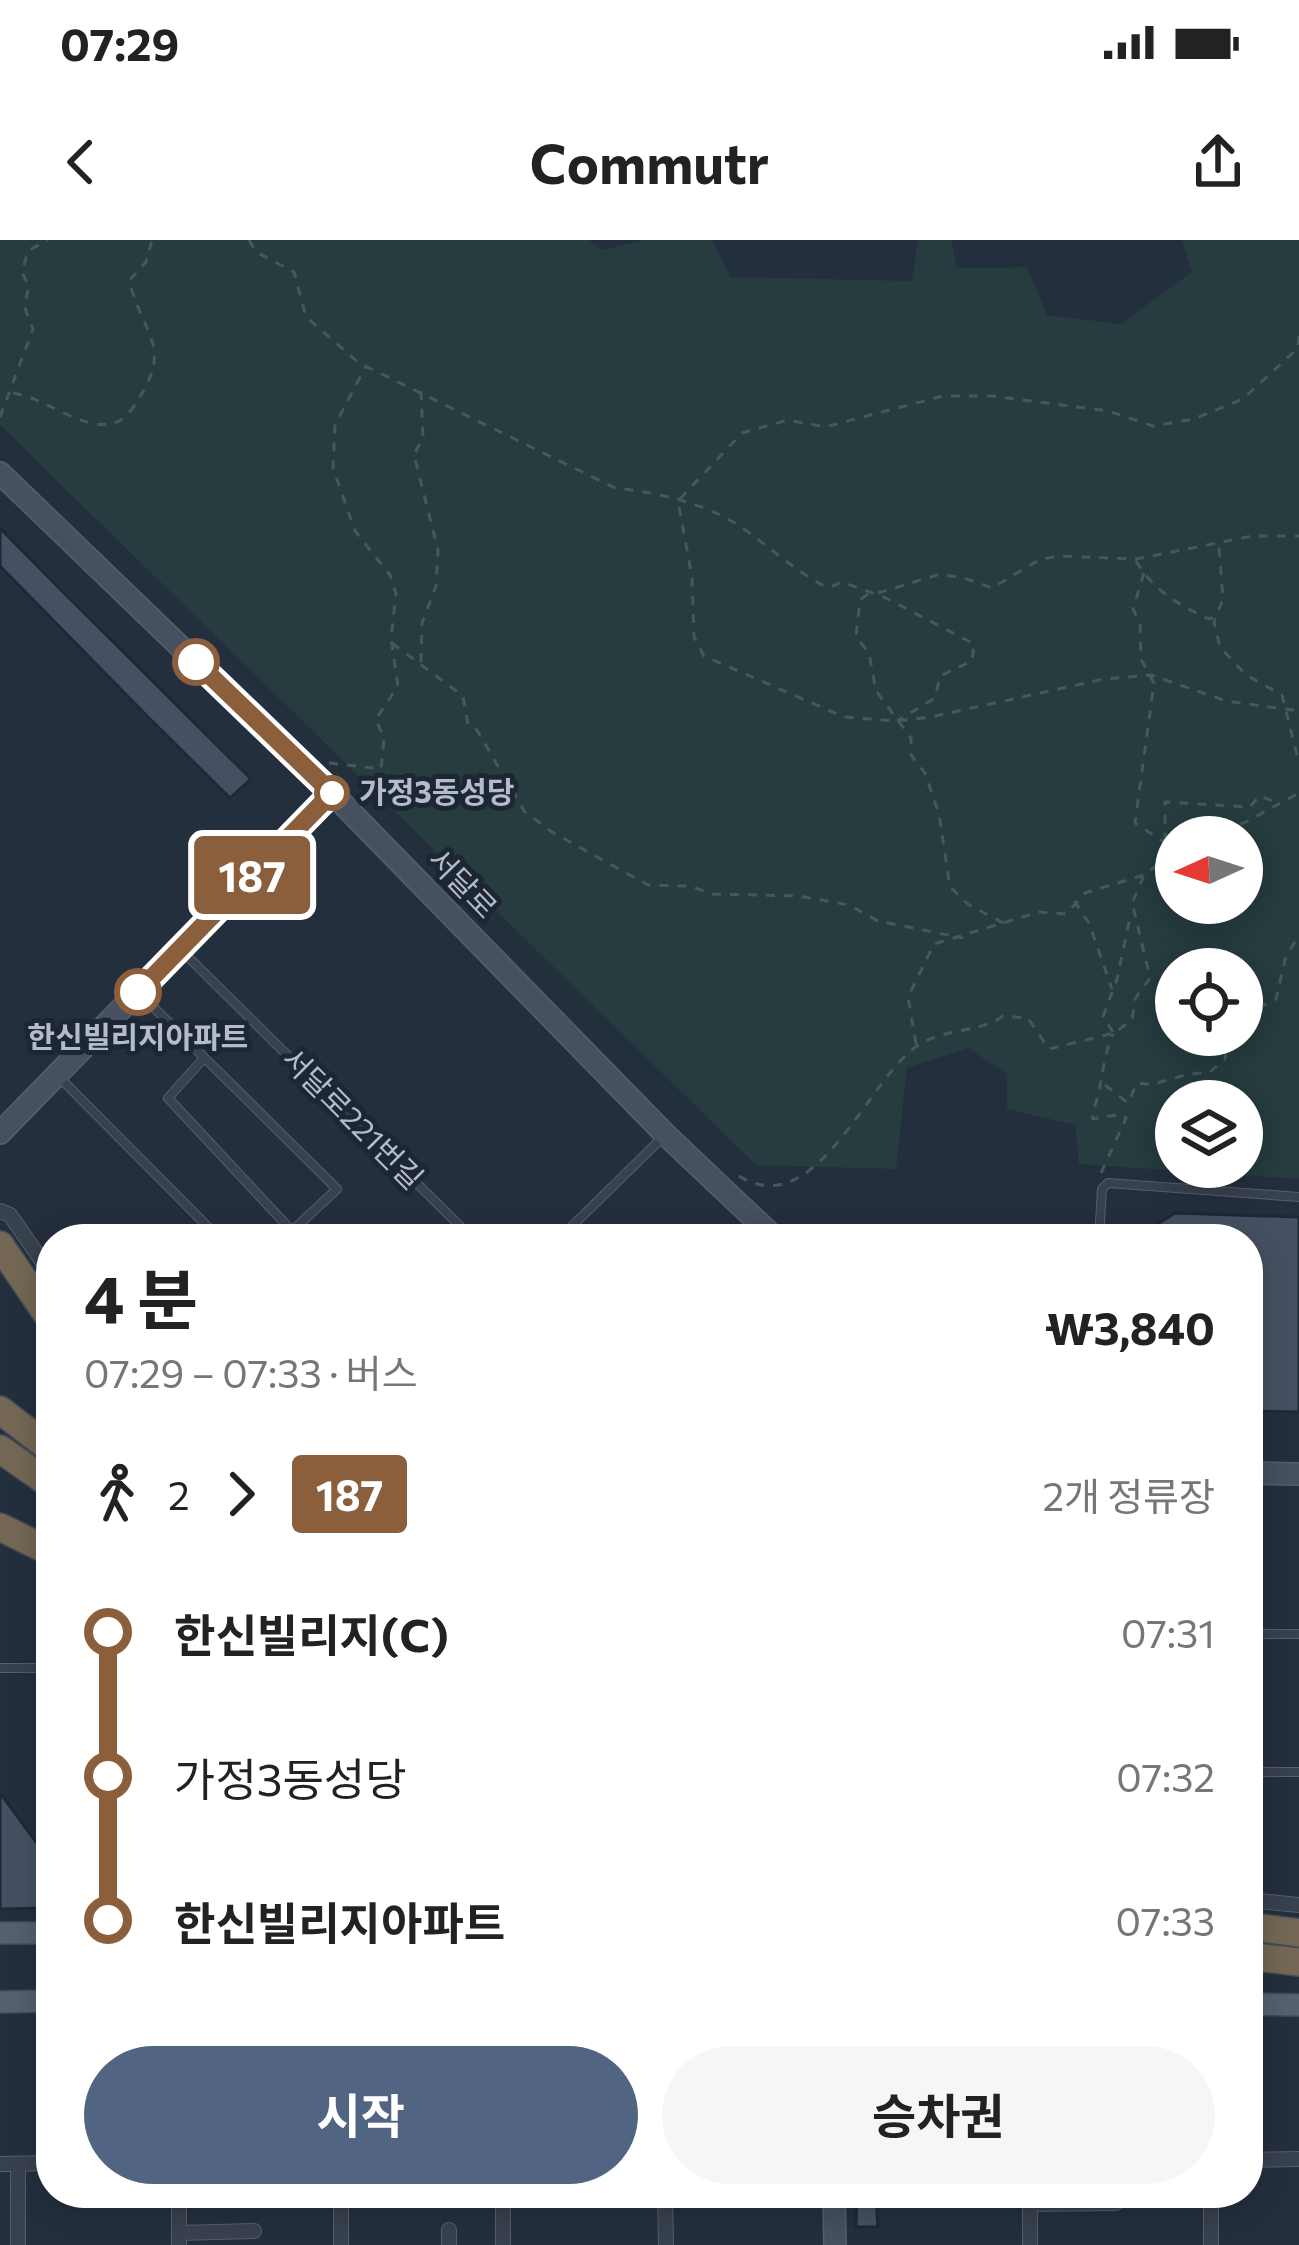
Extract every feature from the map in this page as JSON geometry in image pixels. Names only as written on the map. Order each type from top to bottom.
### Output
[{"type":"highway","points":[[0,1245],[36,1298]]},
{"type":"highway","points":[[0,1409],[36,1437]]},
{"type":"highway","points":[[0,1449],[36,1474]]},
{"type":"highway","points":[[0,1527],[36,1545]]},
{"type":"highway","points":[[1263,1928],[1299,1933]]},
{"type":"highway","points":[[1263,1958],[1299,1962]]},
{"type":"main road","points":[[0,1933],[36,1933]]},
{"type":"main road","points":[[0,2002],[36,2001]]},
{"type":"main road","points":[[1263,2004],[1299,2005]]},
{"type":"street","name":"서달로","points":[[0,473],[324,786],[666,1135],[760,1224]]},
{"type":"street","points":[[0,1133],[180,949],[324,786]]},
{"type":"street","points":[[0,1211],[10,1215],[36,1252]]},
{"type":"street","points":[[1263,1473],[1299,1474]]},
{"type":"street","points":[[1263,1901],[1299,1905]]},
{"type":"street","points":[[1263,2160],[1299,2159]]},
{"type":"street","points":[[0,2164],[36,2164]]},
{"type":"street","points":[[18,2164],[18,2245]]},
{"type":"street","points":[[179,2208],[179,2239],[254,2231]]},
{"type":"street","points":[[341,2208],[341,2245]]},
{"type":"street","points":[[502,2208],[503,2245]]},
{"type":"street","points":[[665,2208],[666,2245]]},
{"type":"street","points":[[835,2208],[836,2245]]},
{"type":"street","points":[[1030,2208],[1030,2245]]},
{"type":"street","points":[[1210,2208],[1211,2245]]},
{"type":"lane","name":"서달로221번길","points":[[180,949],[458,1224]]},
{"type":"lane","points":[[138,992],[337,1189],[300,1224]]},
{"type":"lane","points":[[204,1058],[168,1098],[285,1224]]},
{"type":"lane","points":[[57,1075],[205,1224]]},
{"type":"lane","points":[[575,1224],[666,1135]]},
{"type":"lane","points":[[1100,1224],[1102,1189],[1108,1183],[1299,1197]]},
{"type":"lane","points":[[1263,1634],[1299,1634]]},
{"type":"lane","points":[[0,1668],[36,1669]]},
{"type":"lane","points":[[1263,1772],[1299,1772]]},
{"type":"path","points":[[0,417],[13,393],[33,329],[24,306],[29,287],[22,272],[28,250],[48,240]]},
{"type":"path","points":[[13,393],[46,401],[94,424],[116,424],[125,418],[153,379],[157,360],[154,336],[129,281],[146,262],[152,240]]},
{"type":"path","points":[[249,240],[256,252],[294,272],[306,317],[366,366],[615,488],[638,487],[737,524],[791,569],[828,588],[842,582],[872,593],[974,644],[972,661],[940,676],[935,698],[898,716],[897,721]]},
{"type":"path","points":[[678,501],[742,434],[788,420],[825,427],[943,396],[992,396],[1108,411],[1153,426],[1194,419],[1244,399],[1298,348],[1299,336]]},
{"type":"path","points":[[324,786],[330,762],[340,768],[381,769],[384,739],[376,719],[398,686],[392,643],[396,594],[390,574],[356,531],[333,468],[335,425],[366,366]]},
{"type":"path","points":[[421,391],[423,437],[414,454],[434,519],[439,567],[422,623],[421,663]]},
{"type":"path","points":[[678,501],[692,577],[694,637],[704,656],[844,717],[897,721],[978,703],[1043,696],[1104,679],[1151,675],[1226,701],[1299,711]]},
{"type":"path","points":[[1007,925],[969,905],[950,887],[939,814],[925,772],[911,755],[911,738],[876,691],[869,653],[854,628],[860,600],[937,575],[962,577],[992,588],[1040,560],[1058,556],[1136,559],[1253,536],[1299,536]]},
{"type":"path","points":[[1219,546],[1225,578],[1216,616],[1220,647],[1246,675],[1282,695],[1299,763]]},
{"type":"path","points":[[1136,559],[1144,573],[1180,605],[1209,619],[1216,616]]},
{"type":"path","points":[[1144,573],[1133,609],[1140,623],[1141,659],[1151,675],[1148,748],[1141,760],[1135,823],[1155,837]]},
{"type":"path","points":[[392,643],[463,696],[468,725],[477,730],[524,811],[648,885],[690,886],[712,894],[805,897],[849,905],[878,921],[962,938]]},
{"type":"path","points":[[1256,816],[1299,793]]},
{"type":"path","points":[[1165,816],[1165,802],[1210,800],[1250,808],[1259,796],[1279,803]]},
{"type":"path","points":[[917,1046],[908,1007],[912,981],[934,944],[1040,912],[1066,914],[1074,901],[1155,868]]},
{"type":"path","points":[[1114,1033],[1103,1017],[1132,902],[1144,875]]},
{"type":"path","points":[[1074,901],[1089,923],[1113,990]]},
{"type":"path","points":[[729,1171],[765,1188],[794,1182],[850,1130],[901,1059],[917,1046],[1003,1016],[1028,1018],[1048,1049],[1114,1033],[1132,1020],[1135,999],[1150,978],[1132,902]]},
{"type":"path","points":[[1263,1006],[1276,999],[1286,956],[1299,936]]},
{"type":"path","points":[[1108,1183],[1101,1163],[1120,1139],[1126,1118],[1121,1114],[1094,1119],[1104,1084],[1103,1064],[1114,1033]]},
{"type":"path","points":[[1104,1084],[1128,1103],[1137,1083],[1148,1085],[1177,1072],[1209,1073],[1226,1056]]},
{"type":"green space","points":[[0,240],[589,240],[602,250],[643,240],[712,240],[730,277],[912,281],[918,240],[951,240],[957,268],[1027,267],[1047,315],[1121,324],[1192,272],[1182,240],[1299,240],[1299,1179],[1263,1177],[1263,1080],[1155,1080],[1155,1169],[1079,1164],[1075,1125],[1007,1109],[1007,1074],[968,1048],[907,1068],[896,1169],[756,1165],[0,425]]},
{"type":"building","points":[[0,528],[251,779],[230,798],[150,719],[0,566]]},
{"type":"building","points":[[1175,1213],[1299,1217],[1299,1412],[1263,1411],[1263,1224],[1158,1224]]},
{"type":"building","points":[[0,1793],[36,1842],[36,1908],[0,1909]]},
{"type":"building","points":[[857,2208],[877,2208],[878,2227],[856,2227]]},
{"type":"bus line","name":"187","points":[[138,992],[332,793],[196,662]]},
{"type":"place","name":"가정3동성당","points":[[332,793]]},
{"type":"place","name":"한신빌리지아파트","points":[[138,992]]}]
